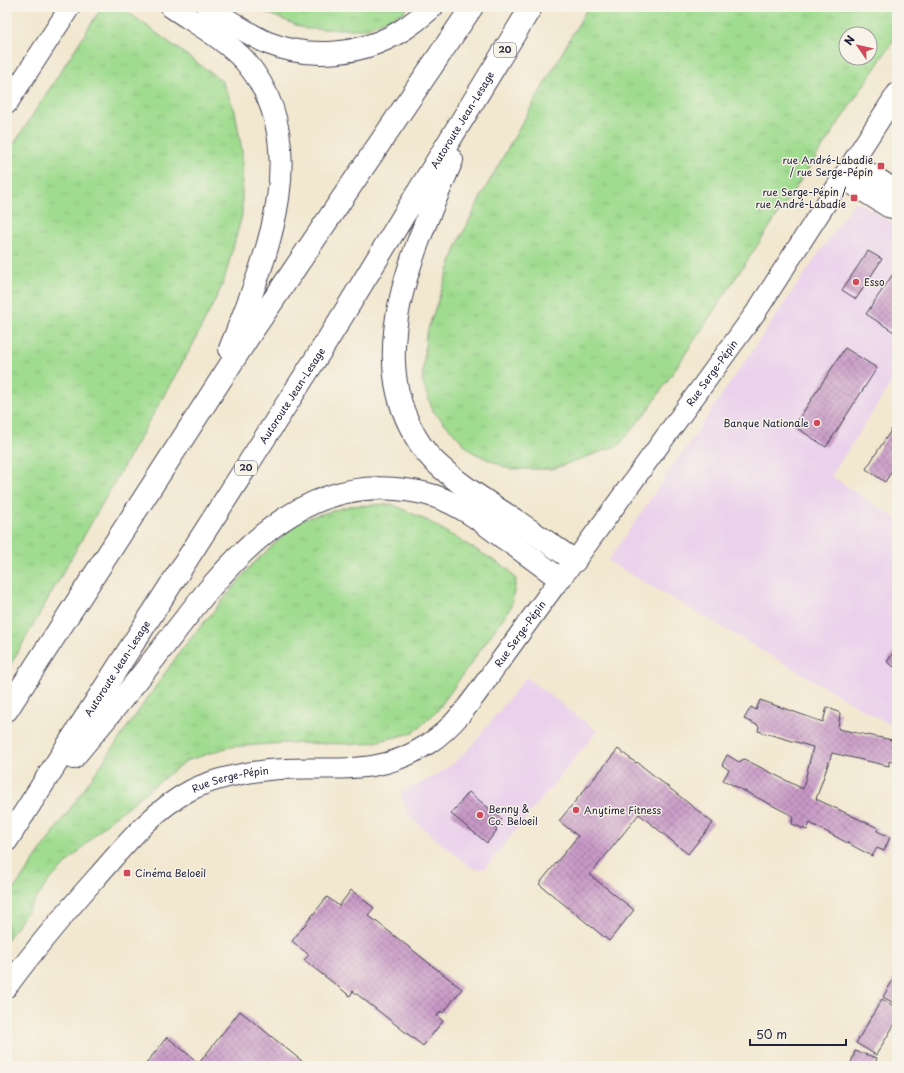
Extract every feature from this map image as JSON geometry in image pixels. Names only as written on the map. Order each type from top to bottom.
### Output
[{"type":"highway","points":[[172,7],[223,41],[252,70],[269,100],[276,124],[280,149],[281,176],[272,231],[253,291],[213,392]]},
{"type":"highway","points":[[208,7],[248,33],[268,43],[303,52],[328,53],[342,52],[388,38],[410,25],[432,7]]},
{"type":"highway","points":[[7,710],[213,392],[472,7]]},
{"type":"highway","name":"Autoroute Jean-Lesage","points":[[8,839],[327,341],[531,7]]},
{"type":"highway","points":[[479,94],[427,219],[404,288],[393,348],[395,385],[400,403],[410,426],[422,446],[434,461],[467,488],[575,561]]},
{"type":"highway","points":[[8,839],[222,575],[249,547],[272,527],[294,513],[316,502],[347,491],[369,488],[400,490],[432,495],[466,511],[560,579]]},
{"type":"street","points":[[7,104],[70,7]]},
{"type":"street","name":"Rue Serge-Pépin","points":[[7,987],[62,917],[122,848],[162,809],[180,797],[216,780],[255,771],[280,769],[360,768],[393,761],[417,751],[438,737],[455,721],[575,561],[756,312],[897,93]]},
{"type":"street","points":[[853,162],[897,191]]},
{"type":"street","points":[[842,178],[888,207],[897,209]]},
{"type":"shaded area","points":[[854,202],[858,202],[897,226],[897,374],[831,476],[897,519],[897,729],[608,561]]},
{"type":"shaded area","points":[[526,677],[597,731],[485,868],[472,868],[408,816],[400,791],[418,785],[454,763],[471,747]]},
{"type":"green space","points":[[102,7],[121,7],[222,81],[235,111],[242,151],[242,215],[223,284],[192,346],[7,671],[7,155]]},
{"type":"green space","points":[[252,7],[408,7],[404,12],[365,29],[306,29]]},
{"type":"green space","points":[[588,7],[897,7],[897,35],[878,64],[878,26],[838,26],[838,66],[876,66],[648,410],[619,445],[553,469],[509,469],[472,452],[433,411],[422,381],[426,335],[457,245],[485,189]]},
{"type":"green space","points":[[392,504],[428,521],[508,569],[516,580],[511,607],[437,711],[413,733],[366,744],[284,743],[229,747],[186,761],[109,821],[48,882],[7,940],[7,899],[182,649],[252,565],[300,520],[350,506]]},
{"type":"building","points":[[868,251],[882,259],[856,299],[842,290]]},
{"type":"building","points":[[893,274],[897,277],[897,328],[894,332],[866,314]]},
{"type":"building","points":[[845,348],[877,368],[826,447],[794,426]]},
{"type":"building","points":[[897,421],[897,463],[885,482],[866,469]]},
{"type":"building","points":[[897,647],[897,669],[887,662]]},
{"type":"building","points":[[760,700],[823,722],[827,707],[840,713],[838,729],[897,741],[897,763],[889,761],[889,766],[832,753],[816,799],[878,828],[877,831],[890,837],[884,851],[877,848],[872,856],[810,823],[807,830],[792,824],[793,816],[723,780],[729,770],[722,765],[727,755],[739,762],[744,759],[803,789],[813,747],[758,731],[759,726],[744,719],[751,707],[756,710]]},
{"type":"building","points":[[618,749],[636,763],[637,762],[713,823],[688,854],[639,814],[590,875],[634,910],[609,941],[539,884],[578,836],[559,821]]},
{"type":"building","points":[[469,792],[502,819],[495,828],[497,830],[487,843],[451,814]]},
{"type":"building","points":[[351,890],[374,908],[368,915],[462,989],[443,1013],[441,1011],[437,1016],[443,1021],[423,1046],[353,991],[350,996],[304,960],[309,955],[292,941],[327,897],[339,906]]},
{"type":"building","points":[[897,973],[897,1005],[883,997]]},
{"type":"building","points":[[882,999],[897,1008],[897,1020],[876,1055],[856,1043]]},
{"type":"building","points":[[240,1011],[308,1066],[144,1066],[167,1037],[199,1063]]},
{"type":"building","points":[[855,1051],[877,1058],[874,1066],[850,1066]]},
{"type":"place","name":"rue André-Labadie / rue Serge-Pépin","points":[[881,166]]},
{"type":"place","name":"rue Serge-Pépin / rue André-Labadie","points":[[854,198]]},
{"type":"place","name":"Esso","points":[[856,282]]},
{"type":"place","name":"Banque Nationale","points":[[817,423]]},
{"type":"place","name":"Anytime Fitness","points":[[576,810]]},
{"type":"place","name":"Benny & Co. Beloeil","points":[[480,815]]},
{"type":"place","name":"Cinéma Beloeil","points":[[127,873]]}]
